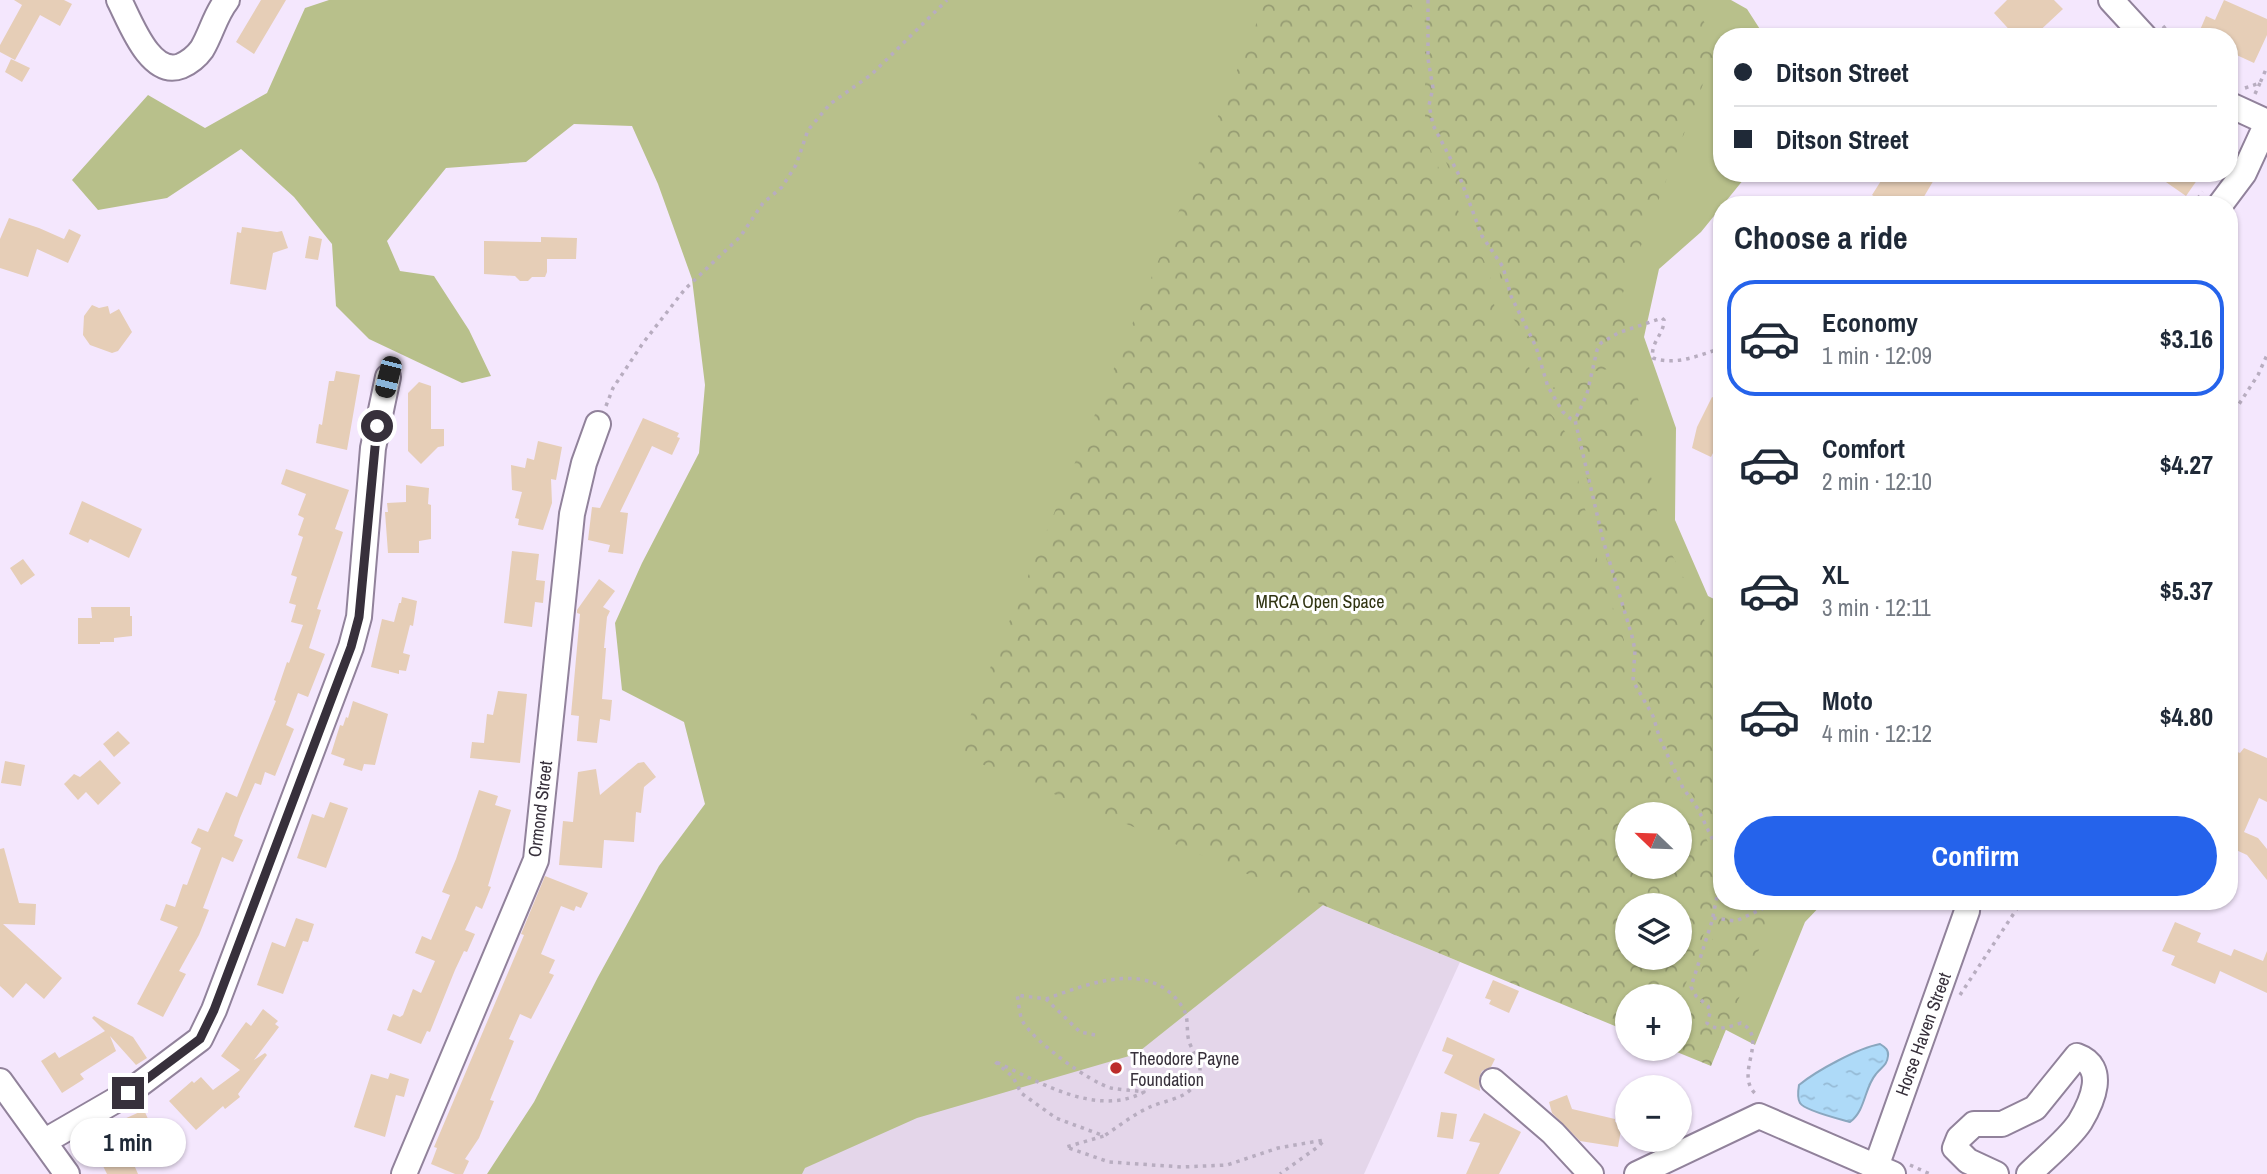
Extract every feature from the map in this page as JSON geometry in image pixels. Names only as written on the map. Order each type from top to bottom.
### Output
[{"type":"street","points":[[119,0],[141,43],[154,60],[164,67],[177,67],[190,62],[201,50],[219,10],[228,0]]},
{"type":"street","points":[[2111,0],[2137,28]]},
{"type":"street","points":[[2238,100],[2267,122],[2238,181]]},
{"type":"street","points":[[45,1141],[128,1093],[200,1039],[214,1010],[354,637],[359,617],[373,449],[388,377]]},
{"type":"street","name":"Ormond Street","points":[[404,1174],[536,860],[572,514],[584,463],[598,424]]},
{"type":"street","name":"Horse Haven Street","points":[[1885,1170],[1966,910]]},
{"type":"street","points":[[1996,1174],[1968,1161],[1955,1148],[1959,1138],[1974,1124],[2002,1124],[2035,1108],[2077,1056],[2082,1057],[2094,1068],[2096,1086],[2079,1123],[2029,1174]]},
{"type":"street","points":[[0,1081],[67,1174]]},
{"type":"street","points":[[1493,1081],[1553,1133],[1591,1174]]},
{"type":"street","points":[[1637,1174],[1761,1107],[1885,1170]]},
{"type":"path","points":[[598,424],[613,388],[643,343],[685,289],[740,237],[763,203],[782,187],[796,165],[808,131],[819,117],[830,104],[873,74],[947,0]]},
{"type":"path","points":[[1428,0],[1428,59],[1433,89],[1429,105],[1433,125],[1459,175],[1482,236],[1503,267],[1511,296],[1536,347],[1548,387],[1563,412],[1575,420]]},
{"type":"path","points":[[2238,92],[2260,83],[2267,67]]},
{"type":"path","points":[[1713,351],[1686,360],[1663,361],[1654,358],[1652,347],[1663,330],[1662,318],[1618,333],[1601,343],[1597,350],[1587,394],[1575,420],[1603,540],[1632,636],[1635,650],[1633,681],[1653,716],[1660,739],[1683,788],[1698,809],[1713,840]]},
{"type":"path","points":[[2238,406],[2258,375],[2267,355]]},
{"type":"path","points":[[1715,910],[1691,987],[1696,996],[1709,1006],[1707,1023],[1710,1027],[1720,1029],[1741,1023],[1750,1028],[1753,1036],[1748,1079],[1761,1107]]},
{"type":"path","points":[[1713,918],[1736,921],[1760,910]]},
{"type":"path","points":[[1956,1003],[2016,910]]},
{"type":"path","points":[[1104,1136],[1056,1118],[1021,1093],[1013,1077],[994,1061],[1060,1091],[1098,1102],[1133,1098],[1144,1091],[1111,1087],[1093,1080],[1044,1044],[1023,1021],[1017,995],[1046,999],[1084,986],[1129,977],[1158,982],[1182,1007],[1189,1024],[1188,1040],[1202,1066],[1201,1075],[1191,1090],[1149,1107],[1104,1136],[1066,1147],[1109,1162],[1182,1167],[1227,1165],[1278,1148],[1324,1140],[1280,1174]]},
{"type":"path","points":[[1046,999],[1080,1032],[1095,1035]]},
{"type":"shaded area","name":"Theodore Payne Foundation","points":[[955,753],[1460,962],[1364,1174],[775,1174]]},
{"type":"green space","points":[[329,0],[1731,0],[1747,9],[1759,28],[1713,28],[1713,182],[1742,182],[1730,196],[1713,196],[1713,217],[1701,232],[1659,269],[1644,337],[1676,428],[1675,520],[1708,596],[1713,598],[1713,910],[1816,910],[1805,922],[1755,1045],[1692,1012],[1692,984],[1655,984],[1626,970],[1692,970],[1692,893],[1615,893],[1615,964],[1387,854],[1136,1054],[917,1118],[805,1168],[802,1174],[487,1174],[534,1102],[659,866],[705,804],[684,722],[622,690],[615,623],[642,563],[699,453],[705,385],[692,279],[658,184],[632,126],[574,124],[526,162],[446,168],[387,241],[400,271],[434,276],[469,330],[491,376],[462,383],[369,339],[336,306],[332,244],[294,197],[241,149],[167,198],[98,210],[72,180],[148,95],[205,128],[267,93],[305,8]]},
{"type":"green space","name":"MRCA Open Space","points":[[1266,0],[1411,0],[1415,24],[1416,118],[1462,219],[1489,270],[1495,310],[1525,351],[1537,397],[1567,434],[1599,567],[1624,640],[1625,681],[1640,705],[1667,771],[1685,802],[1615,802],[1615,879],[1692,879],[1692,814],[1713,849],[1713,908],[1692,967],[1692,893],[1615,893],[1615,970],[1691,970],[1686,984],[1615,984],[1615,1026],[955,753]]},
{"type":"green space","points":[[1421,0],[1691,0],[1713,37],[1713,58],[1621,298],[1632,365],[1543,380],[1534,347],[1504,306],[1499,267],[1470,215],[1425,116],[1425,23]]},
{"type":"green space","points":[[1634,374],[1660,530],[1713,638],[1713,829],[1675,767],[1649,701],[1635,678],[1633,638],[1608,565],[1575,430],[1545,389]]},
{"type":"green space","points":[[1723,910],[1775,910],[1711,1066],[1692,1058],[1692,996]]},
{"type":"water","points":[[1880,1044],[1888,1052],[1886,1062],[1872,1080],[1859,1111],[1850,1122],[1815,1112],[1800,1103],[1799,1085],[1806,1079],[1849,1055]]},
{"type":"building","points":[[14,0],[64,0],[72,4],[60,26],[40,15],[15,60],[0,52],[0,45],[22,5]]},
{"type":"building","points":[[261,0],[286,0],[254,54],[236,42]]},
{"type":"building","points":[[2007,0],[2054,0],[2063,9],[2043,28],[2008,28],[1994,13]]},
{"type":"building","points":[[2224,0],[2267,19],[2267,35],[2254,63],[2238,56],[2238,28],[2201,28],[2206,16],[2215,20]]},
{"type":"building","points":[[11,59],[30,68],[22,82],[5,72]]},
{"type":"building","points":[[1880,182],[1933,182],[1924,196],[1872,195]]},
{"type":"building","points":[[2166,182],[2196,182],[2186,196]]},
{"type":"building","points":[[9,218],[64,239],[69,229],[81,235],[68,263],[37,249],[28,277],[0,268],[0,239]]},
{"type":"building","points":[[242,227],[282,231],[288,248],[273,253],[266,290],[230,284],[237,232],[241,233]]},
{"type":"building","points":[[309,236],[322,239],[318,260],[305,258]]},
{"type":"building","points":[[541,237],[577,238],[576,259],[547,259],[545,277],[532,277],[528,281],[520,281],[515,276],[484,274],[484,241],[541,242]]},
{"type":"building","points":[[92,305],[99,308],[108,306],[110,314],[119,309],[132,332],[118,351],[112,353],[90,345],[83,335],[84,316]]},
{"type":"building","points":[[336,371],[360,375],[347,450],[316,443],[319,424],[322,425],[329,381],[334,381]]},
{"type":"building","points":[[419,382],[431,386],[431,429],[444,429],[444,446],[438,447],[421,464],[408,451],[408,393]]},
{"type":"building","points":[[1713,397],[1711,457],[1692,448],[1697,427]]},
{"type":"building","points":[[643,418],[679,433],[677,437],[680,438],[672,455],[652,446],[620,512],[628,513],[623,554],[608,552],[610,545],[588,540],[592,507],[600,508]]},
{"type":"building","points":[[538,441],[562,447],[556,480],[551,479],[552,503],[543,530],[518,525],[519,519],[515,518],[522,492],[512,490],[511,465],[525,468],[527,458],[534,460]]},
{"type":"building","points":[[286,469],[349,490],[335,529],[343,532],[317,609],[321,610],[309,648],[325,654],[308,697],[298,693],[286,725],[294,729],[275,776],[265,772],[261,785],[255,783],[234,836],[243,840],[233,862],[222,857],[203,908],[209,910],[179,971],[186,974],[163,1017],[137,1004],[178,927],[160,920],[166,904],[175,907],[183,884],[187,885],[201,848],[191,843],[198,828],[208,832],[226,792],[237,797],[303,625],[291,622],[296,605],[289,603],[297,577],[291,575],[303,537],[298,535],[304,518],[298,515],[306,494],[281,484]]},
{"type":"building","points":[[406,485],[429,488],[431,539],[419,541],[419,553],[388,553],[385,512],[388,512],[387,503],[406,502]]},
{"type":"building","points":[[82,501],[142,529],[129,558],[90,539],[88,543],[69,534]]},
{"type":"building","points":[[512,551],[539,554],[536,580],[545,581],[543,603],[535,602],[532,627],[504,623]]},
{"type":"building","points":[[23,559],[35,575],[21,585],[10,568]]},
{"type":"building","points":[[599,579],[615,591],[603,607],[610,611],[604,648],[602,699],[612,700],[610,721],[600,719],[597,743],[577,741],[579,716],[571,715],[580,614],[577,610]]},
{"type":"building","points":[[402,597],[417,601],[413,626],[410,625],[403,653],[410,655],[406,671],[399,670],[399,674],[371,667],[382,619],[394,622]]},
{"type":"building","points":[[91,607],[130,607],[132,636],[114,638],[114,642],[78,644],[78,618],[92,618]]},
{"type":"building","points":[[498,691],[527,694],[520,763],[470,758],[472,742],[484,743],[487,714],[493,715]]},
{"type":"building","points":[[353,701],[388,714],[375,765],[364,764],[362,771],[343,765],[345,759],[331,754],[340,725],[343,726],[346,717],[348,718]]},
{"type":"building","points":[[118,731],[130,743],[114,757],[103,744]]},
{"type":"building","points":[[2244,748],[2267,758],[2267,802],[2259,798],[2244,832],[2258,838],[2267,849],[2267,880],[2247,855],[2238,851],[2238,752]]},
{"type":"building","points":[[100,760],[121,783],[98,805],[86,792],[78,800],[64,784],[74,774],[80,777]]},
{"type":"building","points":[[5,761],[25,765],[21,786],[1,783]]},
{"type":"building","points":[[644,762],[656,777],[644,787],[641,813],[636,812],[634,842],[604,840],[602,868],[559,865],[563,821],[573,822],[578,772],[596,769],[600,795],[638,763]]},
{"type":"building","points":[[479,790],[498,796],[495,805],[511,810],[488,886],[491,887],[482,909],[476,906],[465,930],[475,934],[455,970],[430,1032],[427,1031],[421,1044],[387,1030],[393,1014],[400,1017],[403,1015],[413,989],[421,993],[435,961],[415,953],[422,936],[431,940],[450,895],[442,892]]},
{"type":"building","points":[[330,802],[348,808],[326,868],[297,858],[312,814],[324,818]]},
{"type":"building","points":[[4,848],[19,903],[36,904],[35,925],[3,924],[62,978],[44,999],[26,983],[13,998],[0,986],[0,849]]},
{"type":"building","points":[[545,876],[588,893],[581,908],[576,906],[574,911],[561,906],[541,954],[555,960],[549,973],[554,975],[531,1019],[520,1014],[509,1039],[514,1041],[490,1100],[494,1101],[479,1138],[465,1159],[469,1161],[463,1174],[455,1174],[431,1164],[437,1148],[434,1147],[524,935],[521,934]]},
{"type":"building","points":[[296,918],[314,924],[308,942],[303,941],[283,994],[257,985],[272,942],[285,947]]},
{"type":"building","points":[[2175,922],[2201,933],[2197,942],[2231,956],[2234,949],[2263,961],[2267,951],[2267,993],[2220,971],[2215,984],[2171,965],[2175,956],[2162,951]]},
{"type":"building","points":[[1493,980],[1519,991],[1509,1013],[1489,1004],[1491,1000],[1485,998]]},
{"type":"building","points":[[263,1009],[278,1021],[275,1024],[279,1027],[254,1060],[265,1053],[267,1055],[238,1094],[240,1097],[225,1109],[223,1106],[196,1130],[169,1101],[192,1081],[194,1083],[201,1077],[213,1090],[240,1070],[221,1056],[246,1022],[251,1026]]},
{"type":"building","points":[[94,1016],[133,1037],[147,1058],[136,1065],[110,1036],[116,1051],[80,1074],[84,1079],[62,1093],[41,1061],[55,1052],[59,1058],[105,1031],[92,1018]]},
{"type":"building","points":[[1447,1037],[1495,1059],[1491,1067],[1482,1071],[1479,1078],[1480,1091],[1444,1073],[1453,1055],[1442,1051]]},
{"type":"building","points":[[390,1073],[409,1079],[404,1097],[396,1095],[385,1137],[354,1127],[371,1074],[388,1079]]},
{"type":"building","points":[[1567,1095],[1572,1109],[1615,1119],[1615,1147],[1580,1141],[1552,1113],[1549,1102]]},
{"type":"building","points":[[144,1110],[153,1130],[134,1138],[135,1155],[132,1160],[138,1174],[107,1174],[93,1146],[98,1139],[113,1131],[111,1125]]},
{"type":"building","points":[[1441,1112],[1457,1114],[1453,1139],[1437,1137]]},
{"type":"building","points":[[1484,1113],[1521,1132],[1499,1174],[1466,1174],[1480,1143],[1469,1141]]},
{"type":"place","name":"Theodore Payne Foundation","points":[[1116,1068]]},
{"type":"route","points":[[128,1093],[200,1039],[214,1010],[351,647],[359,617],[377,426]]}]
